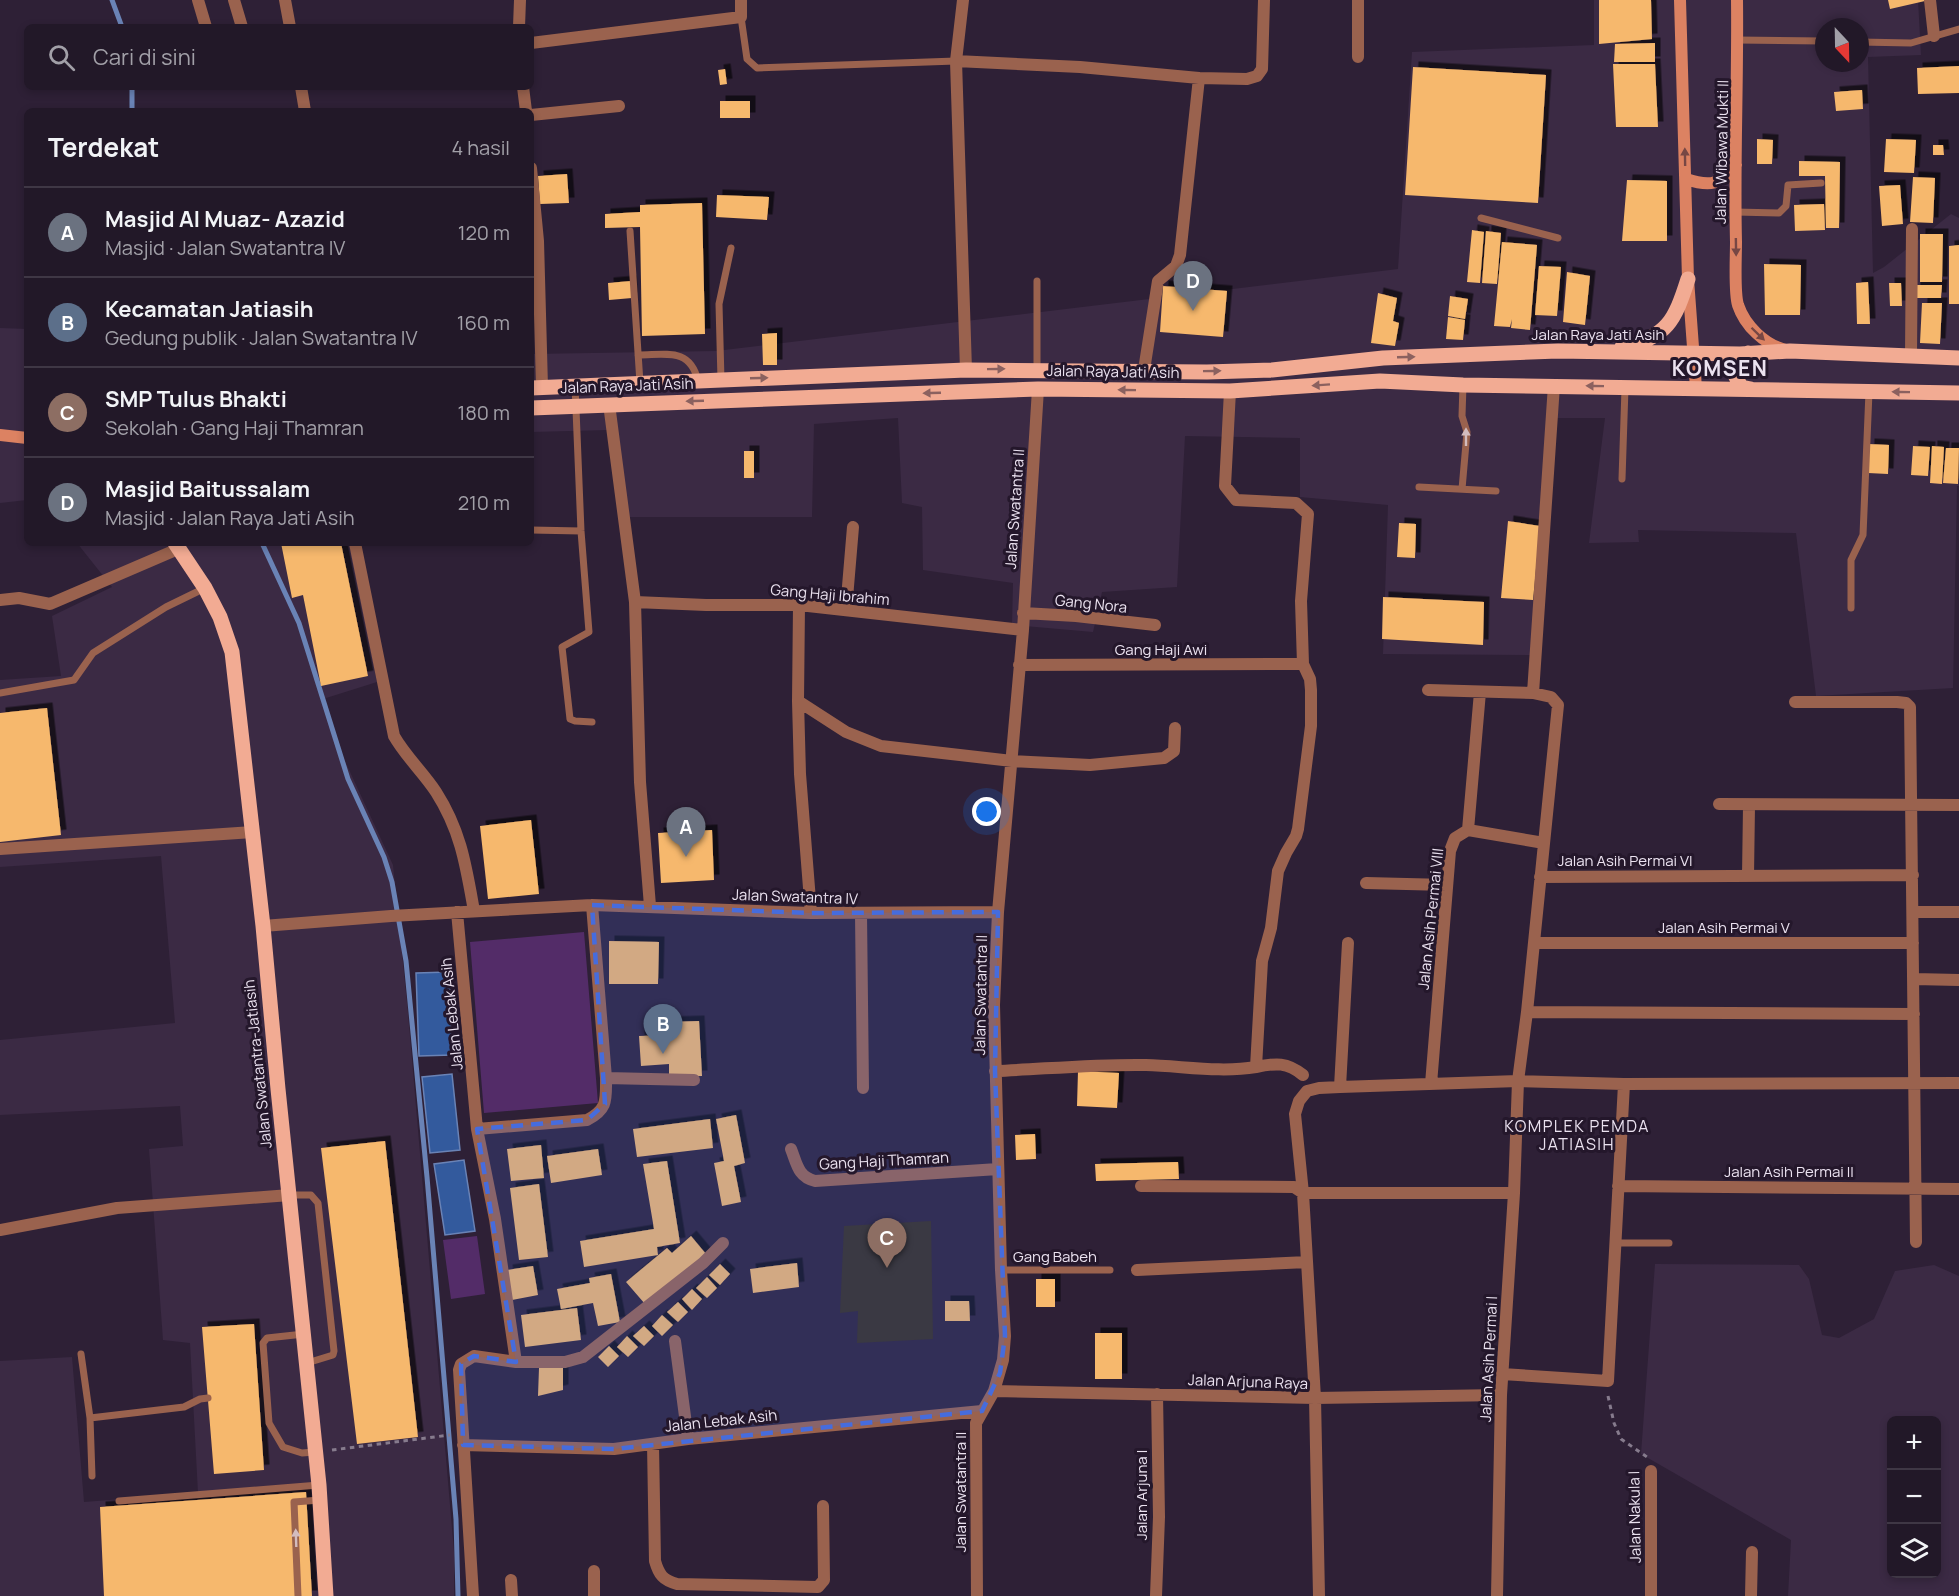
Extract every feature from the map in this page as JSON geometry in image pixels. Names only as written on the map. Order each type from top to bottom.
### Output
[{"type":"main road","points":[[1680,0],[1688,279],[1696,388]]},
{"type":"main road","name":"Jalan Wibawa Mukti II","points":[[1737,0],[1735,212],[1737,303],[1745,320],[1767,342],[1776,348],[1790,351]]},
{"type":"main road","points":[[1686,179],[1700,184],[1717,183],[1736,165]]},
{"type":"main road","points":[[1595,352],[1640,343],[1662,332],[1678,310],[1688,279]]},
{"type":"main road","name":"Jalan Raya Jati Asih","points":[[536,388],[640,377],[697,376],[721,380],[966,370],[1207,372],[1272,370],[1383,358],[1558,351],[1748,353],[1790,351],[1959,358]]},
{"type":"main road","points":[[1748,353],[1736,367],[1734,373],[1741,387],[1751,389]]},
{"type":"main road","name":"Jalan Raya Jati Asih","points":[[534,408],[1038,389],[1230,391],[1380,381],[1463,385],[1959,393]]},
{"type":"main road","points":[[0,435],[24,438]]},
{"type":"main road","name":"Jalan Swatantra-Jatiasih","points":[[176,546],[205,588],[220,617],[232,652],[263,926],[320,1492],[326,1596]]},
{"type":"street","points":[[198,0],[205,24]]},
{"type":"street","points":[[234,0],[241,24]]},
{"type":"street","points":[[285,0],[289,24]]},
{"type":"street","points":[[519,24],[520,0]]},
{"type":"street","points":[[534,44],[741,17],[741,0]]},
{"type":"street","points":[[963,0],[956,61],[966,370]]},
{"type":"street","points":[[956,61],[1080,67],[1199,78],[1247,79],[1257,76],[1262,69],[1264,0]]},
{"type":"street","points":[[1358,0],[1358,57]]},
{"type":"street","points":[[1930,0],[1934,36]]},
{"type":"street","points":[[1144,370],[1158,281],[1176,266],[1180,255],[1199,78]]},
{"type":"street","points":[[302,90],[304,108]]},
{"type":"street","points":[[523,90],[526,108]]},
{"type":"street","points":[[534,116],[619,106]]},
{"type":"street","points":[[534,199],[538,241],[536,388]]},
{"type":"street","points":[[1911,356],[1912,229]]},
{"type":"street","points":[[1428,690],[1533,693],[1554,385]]},
{"type":"street","name":"Jalan Swatantra II","points":[[977,1596],[976,1423],[994,1391],[1003,1360],[1005,1336],[1001,1270],[994,1005],[998,912],[1023,630],[1038,389]]},
{"type":"street","points":[[1230,391],[1225,486],[1236,500],[1296,503],[1308,514],[1301,601],[1303,664],[1310,679],[1311,690],[1311,732],[1298,829],[1278,872],[1271,928],[1262,961],[1256,1067]]},
{"type":"street","points":[[609,404],[635,602],[640,782],[650,906]]},
{"type":"street","points":[[846,610],[853,527]]},
{"type":"street","points":[[0,600],[19,598],[50,604],[176,546]]},
{"type":"street","points":[[356,546],[394,736],[403,753],[435,790],[452,821],[463,852],[474,911]]},
{"type":"street","name":"Gang Haji Ibrahim","points":[[635,602],[799,605],[1023,630]]},
{"type":"street","points":[[799,605],[800,774],[811,913]]},
{"type":"street","name":"Gang Nora","points":[[1023,613],[1076,616],[1155,626]]},
{"type":"street","name":"Gang Haji Awi","points":[[1019,665],[1303,664]]},
{"type":"street","points":[[1480,692],[1468,830],[1544,843]]},
{"type":"street","name":"Jalan Asih Permai VI","points":[[1533,693],[1551,697],[1558,705],[1540,877],[1913,875]]},
{"type":"street","points":[[798,702],[846,732],[881,746],[1012,761],[1090,765],[1164,758],[1174,751],[1175,729]]},
{"type":"street","points":[[1795,702],[1897,702],[1910,706],[1916,1242]]},
{"type":"street","points":[[1719,804],[1749,806],[1959,805]]},
{"type":"street","points":[[1748,876],[1749,806]]},
{"type":"street","name":"Jalan Asih Permai VIII","points":[[1431,1084],[1450,851],[1455,837],[1468,830]]},
{"type":"street","points":[[0,849],[253,832]]},
{"type":"street","points":[[1518,1081],[1540,877]]},
{"type":"street","points":[[1366,884],[1447,885]]},
{"type":"street","points":[[477,1130],[587,1120],[599,1114],[605,1104],[606,1078],[592,905]]},
{"type":"street","name":"Jalan Swatantra IV","points":[[263,926],[391,916],[592,905],[861,914],[998,912]]},
{"type":"street","name":"Jalan Lebak Asih","points":[[457,912],[477,1130],[495,1219],[516,1362]]},
{"type":"street","points":[[1913,912],[1959,912]]},
{"type":"street","points":[[861,914],[863,1088]]},
{"type":"street","points":[[1340,1087],[1348,943]]},
{"type":"street","name":"Jalan Asih Permai V","points":[[1534,943],[1913,943]]},
{"type":"street","points":[[1914,979],[1959,980]]},
{"type":"street","points":[[1527,1012],[1914,1014]]},
{"type":"street","points":[[995,1071],[1146,1065],[1245,1069],[1284,1064],[1293,1067],[1303,1075]]},
{"type":"street","points":[[606,1078],[694,1080]]},
{"type":"street","points":[[1319,1596],[1315,1398],[1303,1193],[1295,1114],[1299,1101],[1307,1091],[1340,1087],[1518,1081],[1624,1084],[1959,1083]]},
{"type":"street","name":"Jalan Asih Permai I","points":[[1497,1596],[1501,1395],[1514,1192],[1518,1081]]},
{"type":"street","points":[[1502,1374],[1608,1381],[1624,1084]]},
{"type":"street","name":"Gang Haji Thamran","points":[[792,1149],[800,1173],[807,1179],[815,1180],[998,1169]]},
{"type":"street","points":[[1141,1186],[1294,1186],[1303,1193],[1514,1192]]},
{"type":"street","name":"Jalan Asih Permai II","points":[[1618,1186],[1959,1189]]},
{"type":"street","points":[[0,1230],[117,1208],[290,1195]]},
{"type":"street","points":[[472,1596],[459,1370],[461,1364],[474,1356],[516,1362],[565,1362],[583,1357],[703,1263],[723,1243]]},
{"type":"street","points":[[1137,1270],[1307,1262]]},
{"type":"street","points":[[675,1341],[688,1439]]},
{"type":"street","name":"Jalan Arjuna Raya","points":[[994,1391],[1315,1398],[1501,1395]]},
{"type":"street","name":"Jalan Arjuna I","points":[[1156,1596],[1157,1394]]},
{"type":"street","name":"Jalan Lebak Asih","points":[[463,1445],[614,1449],[688,1439],[982,1411]]},
{"type":"street","points":[[653,1444],[655,1561],[665,1581],[677,1584],[818,1587],[824,1580],[823,1506]]},
{"type":"street","name":"Jalan Nakula I","points":[[1651,1470],[1651,1596]]},
{"type":"street","points":[[1751,1596],[1752,1552]]},
{"type":"street","points":[[594,1571],[594,1596]]},
{"type":"street","points":[[511,1580],[512,1596]]},
{"type":"lane","points":[[741,17],[747,59],[757,68],[956,61]]},
{"type":"lane","points":[[1869,42],[1911,43],[1959,29]]},
{"type":"lane","points":[[1737,40],[1815,41]]},
{"type":"lane","points":[[1735,212],[1779,213],[1786,206],[1788,184],[1821,183]]},
{"type":"lane","points":[[1481,218],[1558,238]]},
{"type":"lane","points":[[630,231],[640,377]]},
{"type":"lane","points":[[721,380],[719,304],[731,248]]},
{"type":"lane","points":[[1037,281],[1037,369]]},
{"type":"lane","points":[[638,355],[681,355],[693,365],[697,376]]},
{"type":"lane","points":[[575,385],[581,531],[589,632],[562,647],[570,719],[592,722]]},
{"type":"lane","points":[[1462,489],[1467,432],[1462,416],[1463,385]]},
{"type":"lane","points":[[1622,479],[1626,387]]},
{"type":"lane","points":[[1851,608],[1851,560],[1863,535],[1869,392]]},
{"type":"lane","points":[[1419,487],[1496,491]]},
{"type":"lane","points":[[534,530],[581,531]]},
{"type":"lane","points":[[0,693],[74,680],[93,653],[166,607],[205,588]]},
{"type":"lane","points":[[290,1195],[311,1195],[318,1203],[334,1351],[329,1357],[307,1363]]},
{"type":"lane","points":[[1617,1243],[1669,1243]]},
{"type":"lane","name":"Gang Babeh","points":[[1001,1270],[1110,1270]]},
{"type":"lane","points":[[304,1334],[264,1340],[262,1345],[263,1394],[269,1423],[281,1445],[302,1453],[315,1452]]},
{"type":"lane","points":[[81,1354],[90,1418],[92,1476]]},
{"type":"lane","points":[[90,1418],[184,1407],[200,1399],[208,1398]]},
{"type":"lane","points":[[118,1501],[320,1492]]},
{"type":"lane","points":[[298,1596],[294,1502],[320,1492]]},
{"type":"path","name":"Jalan Nakula I","points":[[1608,1381],[1609,1404],[1621,1439],[1647,1456],[1651,1470]]},
{"type":"path","points":[[315,1452],[453,1434]]},
{"type":"highlighted area","points":[[592,905],[811,913],[998,912],[995,1071],[1005,1336],[1000,1373],[982,1411],[614,1449],[463,1445],[461,1364],[474,1356],[516,1362],[477,1129],[587,1120],[605,1104]]},
{"type":"shaded area","points":[[1594,0],[1918,0],[1921,55],[1869,57],[1869,18],[1815,18],[1815,72],[1868,72],[1873,273],[1884,267],[1951,214],[1959,218],[1959,486],[1957,486],[1953,688],[1816,696],[1796,533],[1638,530],[1639,542],[1589,543],[1605,418],[1554,418],[1530,655],[1383,654],[1388,505],[1300,497],[1300,438],[1185,436],[1177,587],[1102,592],[1093,632],[1012,625],[1013,583],[923,570],[922,507],[902,503],[898,418],[814,424],[812,517],[619,517],[608,430],[534,432],[534,354],[716,351],[1398,269],[1412,52],[1594,45]]},
{"type":"shaded area","points":[[0,328],[24,329],[24,500],[0,503]]},
{"type":"shaded area","points":[[79,546],[351,546],[377,682],[323,699],[344,759],[393,865],[408,1013],[454,1552],[454,1596],[0,1596],[0,1361],[72,1357],[84,1502],[198,1493],[190,1343],[163,1340],[149,1149],[183,1146],[180,1106],[0,1115],[0,1040],[175,1023],[161,856],[0,867],[0,680],[61,676],[52,616],[112,587]]},
{"type":"shaded area","points":[[584,932],[598,1103],[484,1113],[470,942]]},
{"type":"shaded area","points":[[931,1221],[933,1339],[857,1343],[858,1311],[840,1313],[844,1226]]},
{"type":"shaded area","points":[[477,1236],[485,1294],[451,1299],[443,1240]]},
{"type":"shaded area","points":[[1655,1264],[1799,1265],[1809,1279],[1822,1335],[1839,1338],[1874,1319],[1895,1271],[1934,1265],[1959,1276],[1959,1596],[1788,1596],[1791,1540],[1641,1454]]},
{"type":"water","points":[[449,972],[452,1055],[419,1056],[416,973]]},
{"type":"water","points":[[452,1074],[460,1150],[430,1153],[422,1077]]},
{"type":"water","points":[[464,1160],[475,1231],[445,1235],[434,1164]]},
{"type":"building","points":[[1599,0],[1651,0],[1652,39],[1599,44]]},
{"type":"building","points":[[1888,0],[1925,0],[1925,1],[1890,9]]},
{"type":"building","points":[[1655,43],[1655,62],[1614,62],[1615,44]]},
{"type":"building","points":[[1613,64],[1655,64],[1658,127],[1616,127]]},
{"type":"building","points":[[1959,66],[1959,93],[1918,94],[1917,68]]},
{"type":"building","points":[[1413,67],[1546,75],[1538,203],[1405,195]]},
{"type":"building","points":[[725,69],[727,84],[720,85],[718,70]]},
{"type":"building","points":[[1862,90],[1863,109],[1836,111],[1834,92]]},
{"type":"building","points":[[720,101],[750,101],[750,118],[720,118]]},
{"type":"building","points":[[1757,139],[1773,140],[1772,164],[1757,164]]},
{"type":"building","points":[[1886,139],[1916,140],[1914,173],[1884,172]]},
{"type":"building","points":[[1933,145],[1943,145],[1944,155],[1933,155]]},
{"type":"building","points":[[1799,161],[1840,162],[1839,228],[1826,228],[1825,176],[1799,176]]},
{"type":"building","points":[[567,174],[569,203],[540,204],[538,176]]},
{"type":"building","points":[[1913,177],[1935,178],[1933,223],[1910,222]]},
{"type":"building","points":[[1627,180],[1667,181],[1667,241],[1622,241]]},
{"type":"building","points":[[1900,185],[1903,224],[1882,226],[1879,186]]},
{"type":"building","points":[[717,195],[769,197],[767,220],[716,217]]},
{"type":"building","points":[[702,203],[705,334],[642,336],[640,227],[605,228],[605,214],[640,212],[640,205]]},
{"type":"building","points":[[1824,204],[1825,230],[1795,231],[1794,205]]},
{"type":"building","points":[[1472,230],[1484,232],[1480,283],[1467,282]]},
{"type":"building","points":[[1486,231],[1501,233],[1497,284],[1482,283]]},
{"type":"building","points":[[1920,234],[1943,234],[1942,282],[1920,282]]},
{"type":"building","points":[[1502,242],[1537,245],[1530,330],[1511,328],[1512,319],[1510,327],[1494,326]]},
{"type":"building","points":[[1959,245],[1959,304],[1949,304],[1949,246]]},
{"type":"building","points":[[1764,264],[1801,265],[1800,315],[1765,315]]},
{"type":"building","points":[[1539,266],[1561,267],[1557,316],[1535,315]]},
{"type":"building","points":[[1567,272],[1590,276],[1585,325],[1563,322]]},
{"type":"building","points":[[631,281],[632,298],[609,300],[608,283]]},
{"type":"building","points":[[1868,282],[1870,324],[1857,324],[1856,283]]},
{"type":"building","points":[[1889,283],[1901,283],[1902,306],[1890,306]]},
{"type":"building","points":[[1915,285],[1942,285],[1941,298],[1915,298]]},
{"type":"building","points":[[1163,286],[1227,291],[1223,337],[1160,332]]},
{"type":"building","points":[[1378,293],[1397,298],[1393,321],[1399,323],[1395,346],[1371,343]]},
{"type":"building","points":[[1450,296],[1468,299],[1465,319],[1448,316]]},
{"type":"building","points":[[1922,303],[1942,303],[1940,344],[1920,343]]},
{"type":"building","points":[[1448,317],[1465,320],[1463,340],[1446,339]]},
{"type":"building","points":[[777,333],[777,365],[763,365],[762,334]]},
{"type":"building","points":[[1869,444],[1889,445],[1888,474],[1868,473]]},
{"type":"building","points":[[1913,446],[1930,447],[1928,476],[1911,475]]},
{"type":"building","points":[[1932,446],[1944,447],[1942,484],[1930,483]]},
{"type":"building","points":[[1946,448],[1959,448],[1958,484],[1943,483]]},
{"type":"building","points":[[744,451],[754,451],[754,478],[744,478]]},
{"type":"building","points":[[1508,521],[1540,526],[1533,600],[1501,598]]},
{"type":"building","points":[[1399,523],[1416,524],[1415,558],[1397,557]]},
{"type":"building","points":[[282,546],[342,546],[368,676],[321,686],[303,595],[292,598]]},
{"type":"building","points":[[1383,597],[1484,602],[1483,645],[1382,639]]},
{"type":"building","points":[[47,708],[61,835],[0,842],[0,713]]},
{"type":"building","points":[[531,820],[539,894],[488,899],[480,826]]},
{"type":"building","points":[[712,830],[714,880],[661,883],[658,833]]},
{"type":"building","points":[[609,941],[659,942],[658,984],[609,984]]},
{"type":"building","points":[[699,1021],[702,1076],[669,1077],[669,1064],[641,1066],[639,1036],[668,1035],[667,1022]]},
{"type":"building","points":[[1078,1071],[1119,1073],[1117,1108],[1077,1106]]},
{"type":"building","points":[[736,1115],[745,1163],[734,1166],[741,1202],[722,1206],[714,1163],[724,1161],[716,1119]]},
{"type":"building","points":[[710,1119],[713,1148],[637,1157],[633,1129]]},
{"type":"building","points":[[1035,1134],[1036,1159],[1016,1160],[1015,1135]]},
{"type":"building","points":[[385,1141],[418,1437],[357,1444],[321,1148]]},
{"type":"building","points":[[541,1145],[544,1178],[511,1181],[507,1149]]},
{"type":"building","points":[[598,1149],[602,1175],[551,1183],[547,1156]]},
{"type":"building","points":[[667,1161],[680,1243],[657,1247],[658,1255],[584,1267],[580,1241],[654,1229],[643,1164]]},
{"type":"building","points":[[1178,1162],[1179,1179],[1096,1181],[1095,1164]]},
{"type":"building","points":[[539,1184],[548,1257],[519,1260],[510,1188]]},
{"type":"building","points":[[691,1236],[706,1254],[645,1304],[626,1282],[667,1248],[672,1253]]},
{"type":"building","points":[[797,1263],[799,1287],[753,1293],[750,1269]]},
{"type":"building","points":[[720,1264],[730,1274],[720,1285],[709,1275]]},
{"type":"building","points":[[533,1266],[538,1295],[512,1300],[507,1270]]},
{"type":"building","points":[[611,1274],[620,1322],[598,1326],[593,1303],[561,1309],[557,1289],[590,1283],[589,1278]]},
{"type":"building","points":[[707,1277],[717,1288],[707,1298],[696,1288]]},
{"type":"building","points":[[1036,1279],[1055,1279],[1055,1307],[1036,1307]]},
{"type":"building","points":[[692,1289],[702,1299],[692,1310],[682,1299]]},
{"type":"building","points":[[945,1301],[969,1301],[970,1321],[945,1321]]},
{"type":"building","points":[[678,1302],[688,1312],[678,1322],[667,1312]]},
{"type":"building","points":[[577,1308],[581,1340],[525,1347],[521,1315]]},
{"type":"building","points":[[662,1315],[673,1325],[662,1336],[652,1326]]},
{"type":"building","points":[[254,1324],[264,1470],[214,1474],[202,1327]]},
{"type":"building","points":[[644,1326],[654,1336],[644,1346],[633,1336]]},
{"type":"building","points":[[1095,1333],[1122,1333],[1122,1379],[1095,1379]]},
{"type":"building","points":[[627,1336],[638,1347],[628,1357],[617,1347]]},
{"type":"building","points":[[609,1346],[619,1356],[608,1367],[598,1357]]},
{"type":"building","points":[[539,1368],[563,1368],[563,1390],[538,1396]]},
{"type":"building","points":[[306,1492],[312,1596],[104,1596],[100,1507]]},
{"type":"waterway","points":[[112,0],[121,24]]},
{"type":"waterway","points":[[132,90],[132,108]]},
{"type":"waterway","points":[[263,546],[299,623],[348,779],[384,857],[392,882],[406,961],[427,1177],[456,1519],[458,1596]]},
{"type":"place","name":"Masjid Baitussalam","points":[[1193,311]]},
{"type":"place","name":"Masjid Al Muaz- Azazid","points":[[686,857]]},
{"type":"place","name":"Kecamatan Jatiasih","points":[[663,1054]]},
{"type":"place","name":"SMP Tulus Bhakti","points":[[887,1268]]},
{"type":"district","name":"KOMSEN","points":[[1720,369]]},
{"type":"district","name":"KOMPLEK PEMDA JATIASIH","points":[[1577,1135]]}]
